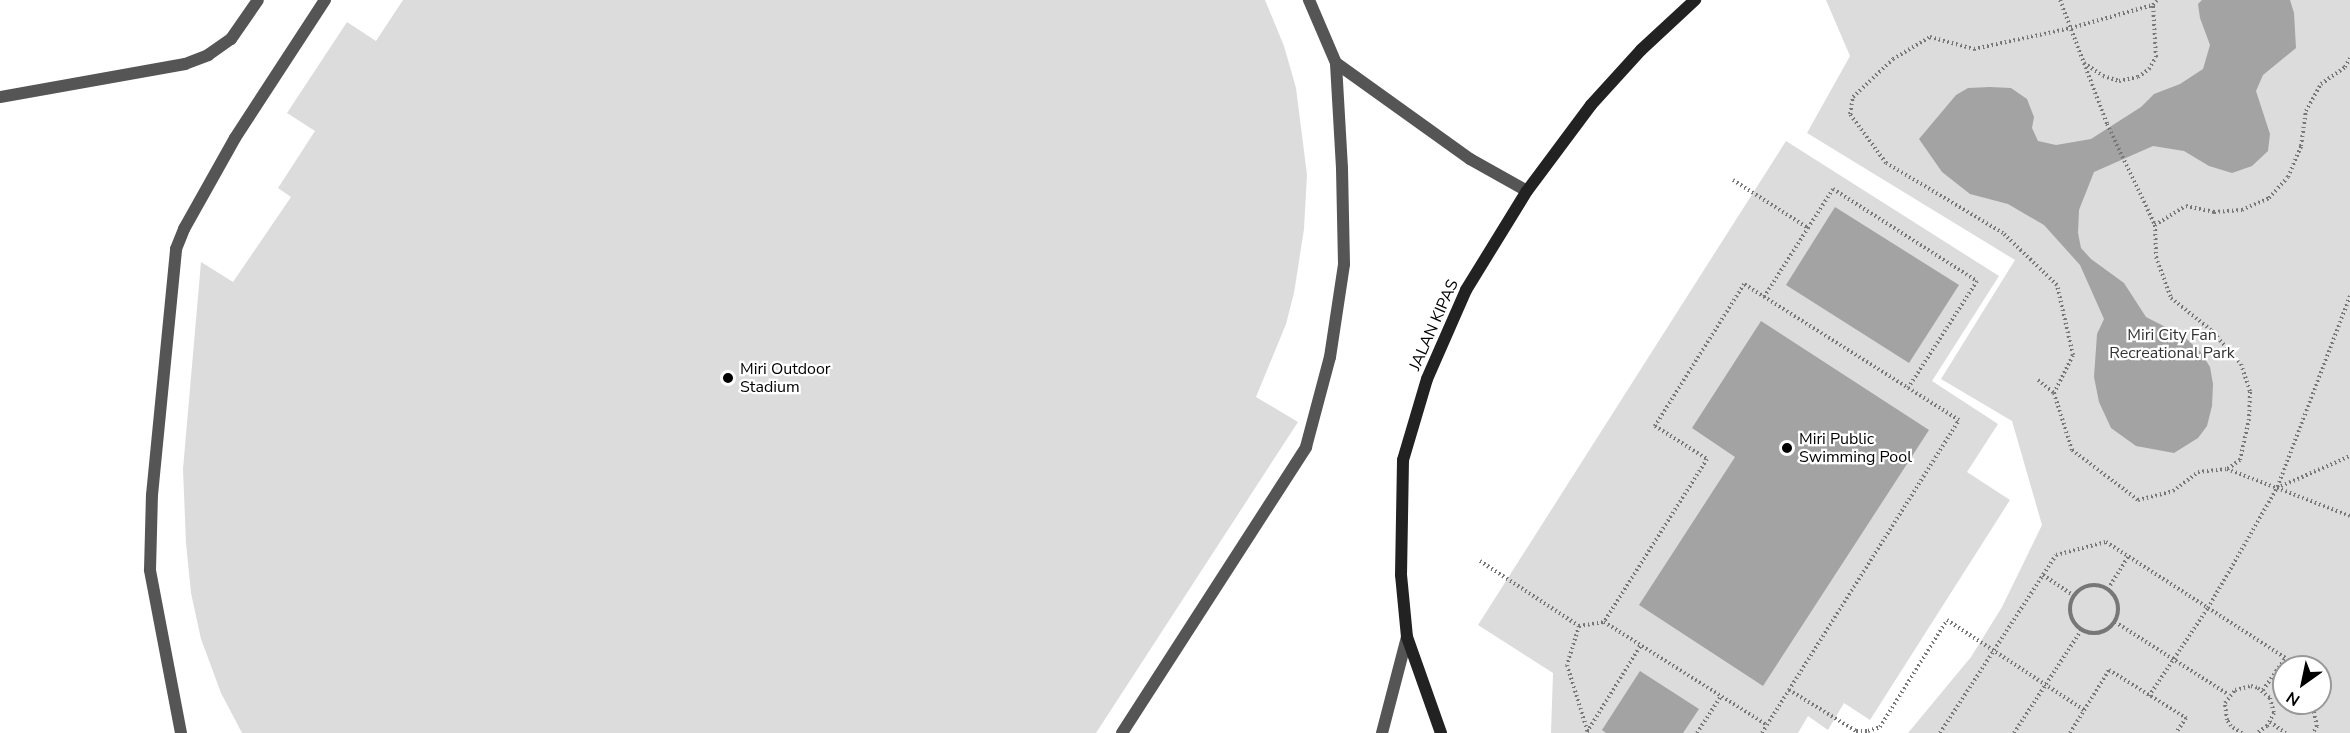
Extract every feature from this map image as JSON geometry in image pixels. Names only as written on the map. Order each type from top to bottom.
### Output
[{"type":"main road","name":"JALAN KIPAS","points":[[1442,733],[1407,637],[1401,575],[1403,460],[1427,379],[1466,290],[1527,191],[1591,105],[1641,50],[1695,0]]},
{"type":"lane","points":[[0,97],[185,64],[208,56],[231,39],[258,0]]},
{"type":"lane","points":[[182,733],[150,570],[152,495],[176,249],[184,229],[235,138],[325,0]]},
{"type":"lane","points":[[1122,733],[1306,447],[1330,357],[1344,264],[1342,168],[1336,63],[1309,0]]},
{"type":"lane","points":[[1336,63],[1470,159],[1527,191]]},
{"type":"lane","points":[[1382,733],[1407,637]]},
{"type":"path","points":[[2060,0],[2107,123],[2155,225],[2156,257],[2172,298],[2211,330],[2241,363],[2250,392],[2249,419],[2240,460],[2227,469]]},
{"type":"path","points":[[2054,393],[2073,355],[2057,285],[2003,233],[1886,163],[1850,114],[1853,97],[1893,60],[1930,37],[1974,50],[2071,28],[2153,5],[2157,0]]},
{"type":"path","points":[[2083,62],[2103,76],[2119,81],[2138,77],[2149,69],[2156,57],[2153,5]]},
{"type":"path","points":[[2155,225],[2186,206],[2214,212],[2242,210],[2269,198],[2288,177],[2301,146],[2306,111],[2321,84],[2345,67],[2350,58]]},
{"type":"path","points":[[1733,180],[1808,228]]},
{"type":"path","points":[[1764,297],[1833,189],[1977,281],[1908,388]]},
{"type":"path","points":[[1604,622],[1707,459],[1655,426],[1744,284],[1959,420],[1762,733]]},
{"type":"path","points":[[2150,696],[2208,608],[2277,488],[2350,296]]},
{"type":"path","points":[[2038,380],[2054,393],[2072,450],[2138,500],[2173,491],[2198,472],[2227,469],[2350,516]]},
{"type":"path","points":[[2277,488],[2350,456]]},
{"type":"path","points":[[1947,733],[1941,731],[2056,555],[2106,542],[2280,655]]},
{"type":"path","points":[[2108,589],[2129,556]]},
{"type":"path","points":[[1480,561],[1579,626],[1604,622],[1767,725]]},
{"type":"path","points":[[2043,575],[2074,596]]},
{"type":"path","points":[[2096,585],[2108,589],[2119,606],[2115,622],[2101,632],[2093,633],[2082,629],[2071,615],[2074,596],[2088,586],[2096,585]]},
{"type":"path","points":[[1790,690],[1856,731],[1868,731],[1880,727],[1947,620],[2084,710]]},
{"type":"path","points":[[2115,622],[2229,695]]},
{"type":"path","points":[[1579,626],[1567,665],[1587,733]]},
{"type":"path","points":[[2014,733],[2082,629]]},
{"type":"path","points":[[1587,733],[1641,645]]},
{"type":"path","points":[[2070,733],[2109,670],[2186,718],[2176,733]]},
{"type":"path","points":[[2263,690],[2272,677]]},
{"type":"path","points":[[2242,733],[2236,732],[2227,720],[2224,711],[2229,695],[2243,686],[2263,690],[2272,705],[2274,712],[2270,722],[2257,733]]},
{"type":"path","points":[[1697,733],[1721,696]]},
{"type":"path","points":[[2313,733],[2317,726],[2315,715]]},
{"type":"path","points":[[2270,722],[2286,733]]},
{"type":"green space","name":"Miri Outdoor Stadium","points":[[403,0],[1265,0],[1284,46],[1296,88],[1307,175],[1304,229],[1294,293],[1286,324],[1256,397],[1298,422],[1096,733],[242,733],[221,693],[201,639],[191,593],[186,543],[183,469],[201,262],[233,282],[291,197],[278,188],[315,131],[287,113],[347,22],[376,41]]},
{"type":"green space","name":"Miri City Fan Recreational Park","points":[[1826,0],[2350,0],[2350,733],[1908,733],[1971,657],[2002,607],[2042,525],[2012,421],[1941,379],[2015,260],[1807,133],[1850,56]]},
{"type":"green space","name":"Miri Public Swimming Pool","points":[[1786,141],[1999,276],[1932,381],[1998,424],[1967,472],[2010,500],[1870,720],[1844,703],[1828,730],[1808,716],[1798,733],[1551,733],[1553,673],[1478,625]]},
{"type":"shaded area","points":[[2202,0],[2290,0],[2294,13],[2296,48],[2263,75],[2256,91],[2270,134],[2268,151],[2252,166],[2232,173],[2209,166],[2184,151],[2153,146],[2094,172],[2079,210],[2078,233],[2081,248],[2091,259],[2124,283],[2146,317],[2183,336],[2200,351],[2210,367],[2213,384],[2212,406],[2207,426],[2198,438],[2174,453],[2136,446],[2111,428],[2099,402],[2094,377],[2097,334],[2104,319],[2080,265],[2044,225],[2008,204],[1970,194],[1942,172],[1919,139],[1956,95],[1968,88],[1990,87],[2011,88],[2027,99],[2034,117],[2032,128],[2038,141],[2056,145],[2091,139],[2141,107],[2154,94],[2180,84],[2203,69],[2210,45],[2200,18],[2198,4]]},
{"type":"shaded area","points":[[1835,207],[1959,285],[1909,363],[1786,285]]},
{"type":"shaded area","points":[[1761,321],[1929,430],[1763,686],[1639,605],[1735,457],[1692,428]]},
{"type":"shaded area","points":[[1640,671],[1699,709],[1683,733],[1606,733],[1602,730]]},
{"type":"place","name":"Miri Outdoor Stadium","points":[[728,378]]},
{"type":"place","name":"Miri Public Swimming Pool","points":[[1787,448]]}]
